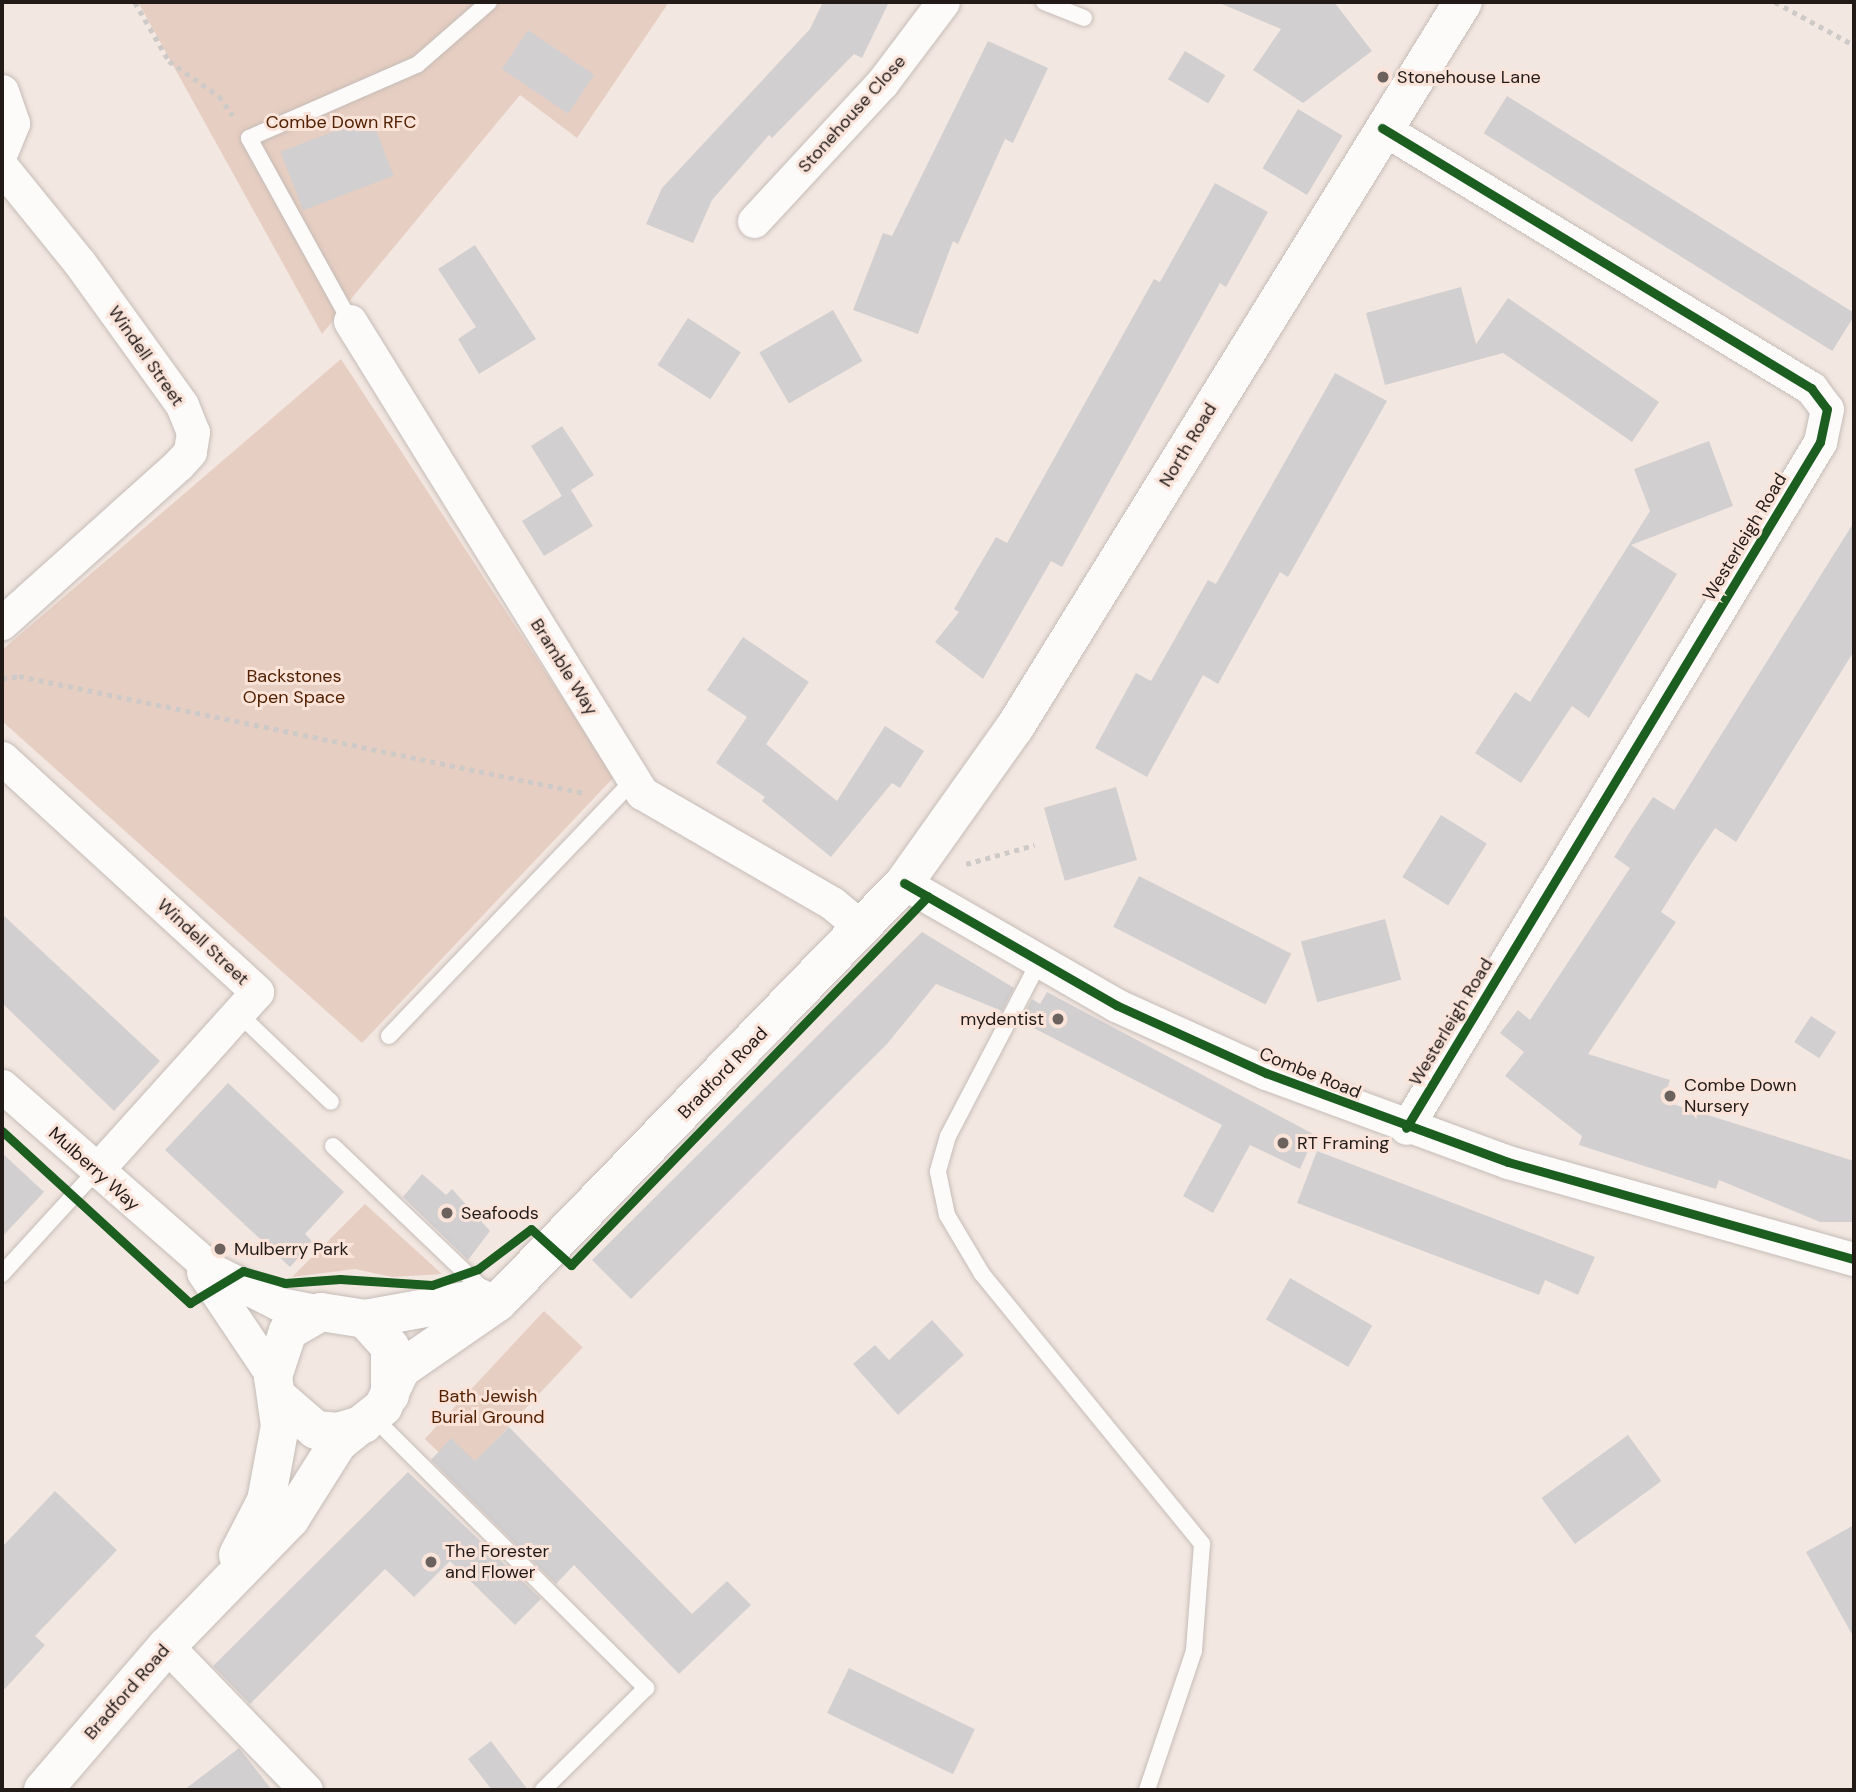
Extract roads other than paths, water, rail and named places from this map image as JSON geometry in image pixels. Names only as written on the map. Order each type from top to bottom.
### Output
[{"type":"main road","name":"North Road","points":[[916,890],[1382,128],[1463,2]]},
{"type":"main road","name":"Bradford Road","points":[[43,1790],[167,1646],[213,1596],[269,1544],[321,1465],[376,1412],[401,1369],[539,1261],[863,929],[916,890]]},
{"type":"main road","name":"Bradford Road","points":[[213,1596],[266,1501],[276,1387],[288,1331],[321,1312],[365,1319],[431,1312],[494,1298]]},
{"type":"main road","points":[[276,1387],[316,1430],[338,1432],[376,1412],[390,1347],[365,1319]]},
{"type":"street","name":"Stonehouse Close","points":[[754,221],[882,83],[943,2]]},
{"type":"street","points":[[2,91],[13,123],[2,150]]},
{"type":"street","name":"Westerleigh Road","points":[[1382,128],[1811,388],[1827,409],[1820,442],[1406,1128]]},
{"type":"street","name":"Windell Street","points":[[2,167],[87,273],[182,405],[193,432],[190,452],[178,465],[2,623]]},
{"type":"street","name":"Bramble Way","points":[[351,321],[627,787],[642,793],[832,903],[863,929]]},
{"type":"street","name":"Windell Street","points":[[2,758],[257,992],[96,1171]]},
{"type":"street","name":"Combe Road","points":[[916,890],[1038,964],[1266,1073],[1406,1128],[1654,1207],[1854,1259]]},
{"type":"street","name":"Mulberry Way","points":[[2,1086],[187,1251],[246,1291],[321,1312]]},
{"type":"street","name":"Mulberry Way","points":[[187,1251],[276,1387]]},
{"type":"street","points":[[167,1646],[306,1790]]},
{"type":"lane","points":[[351,321],[249,138],[418,64],[489,2]]},
{"type":"lane","points":[[1044,2],[1084,18]]},
{"type":"lane","points":[[389,1036],[627,787]]},
{"type":"lane","points":[[1038,964],[948,1136],[938,1172],[947,1215],[982,1274],[1202,1544],[1194,1651],[1147,1790]]},
{"type":"lane","points":[[239,1014],[331,1102]]},
{"type":"lane","points":[[333,1146],[494,1298]]},
{"type":"lane","points":[[2,1274],[96,1171]]},
{"type":"lane","points":[[376,1412],[646,1688],[543,1790]]},
{"type":"place","name":"Stonehouse Lane","points":[[1383,77]]},
{"type":"place","name":"mydentist","points":[[1058,1019]]},
{"type":"place","name":"Combe Down Nursery","points":[[1670,1096]]},
{"type":"place","name":"RT Framing","points":[[1283,1143]]},
{"type":"place","name":"Seafoods","points":[[447,1213]]},
{"type":"place","name":"Mulberry Park","points":[[220,1249]]},
{"type":"place","name":"The Forester and Flower","points":[[431,1562]]},
{"type":"park label","name":"Combe Down RFC","points":[[341,122]]},
{"type":"park label","name":"Backstones Open Space","points":[[294,687]]},
{"type":"park label","name":"Bath Jewish Burial Ground","points":[[488,1407]]}]
